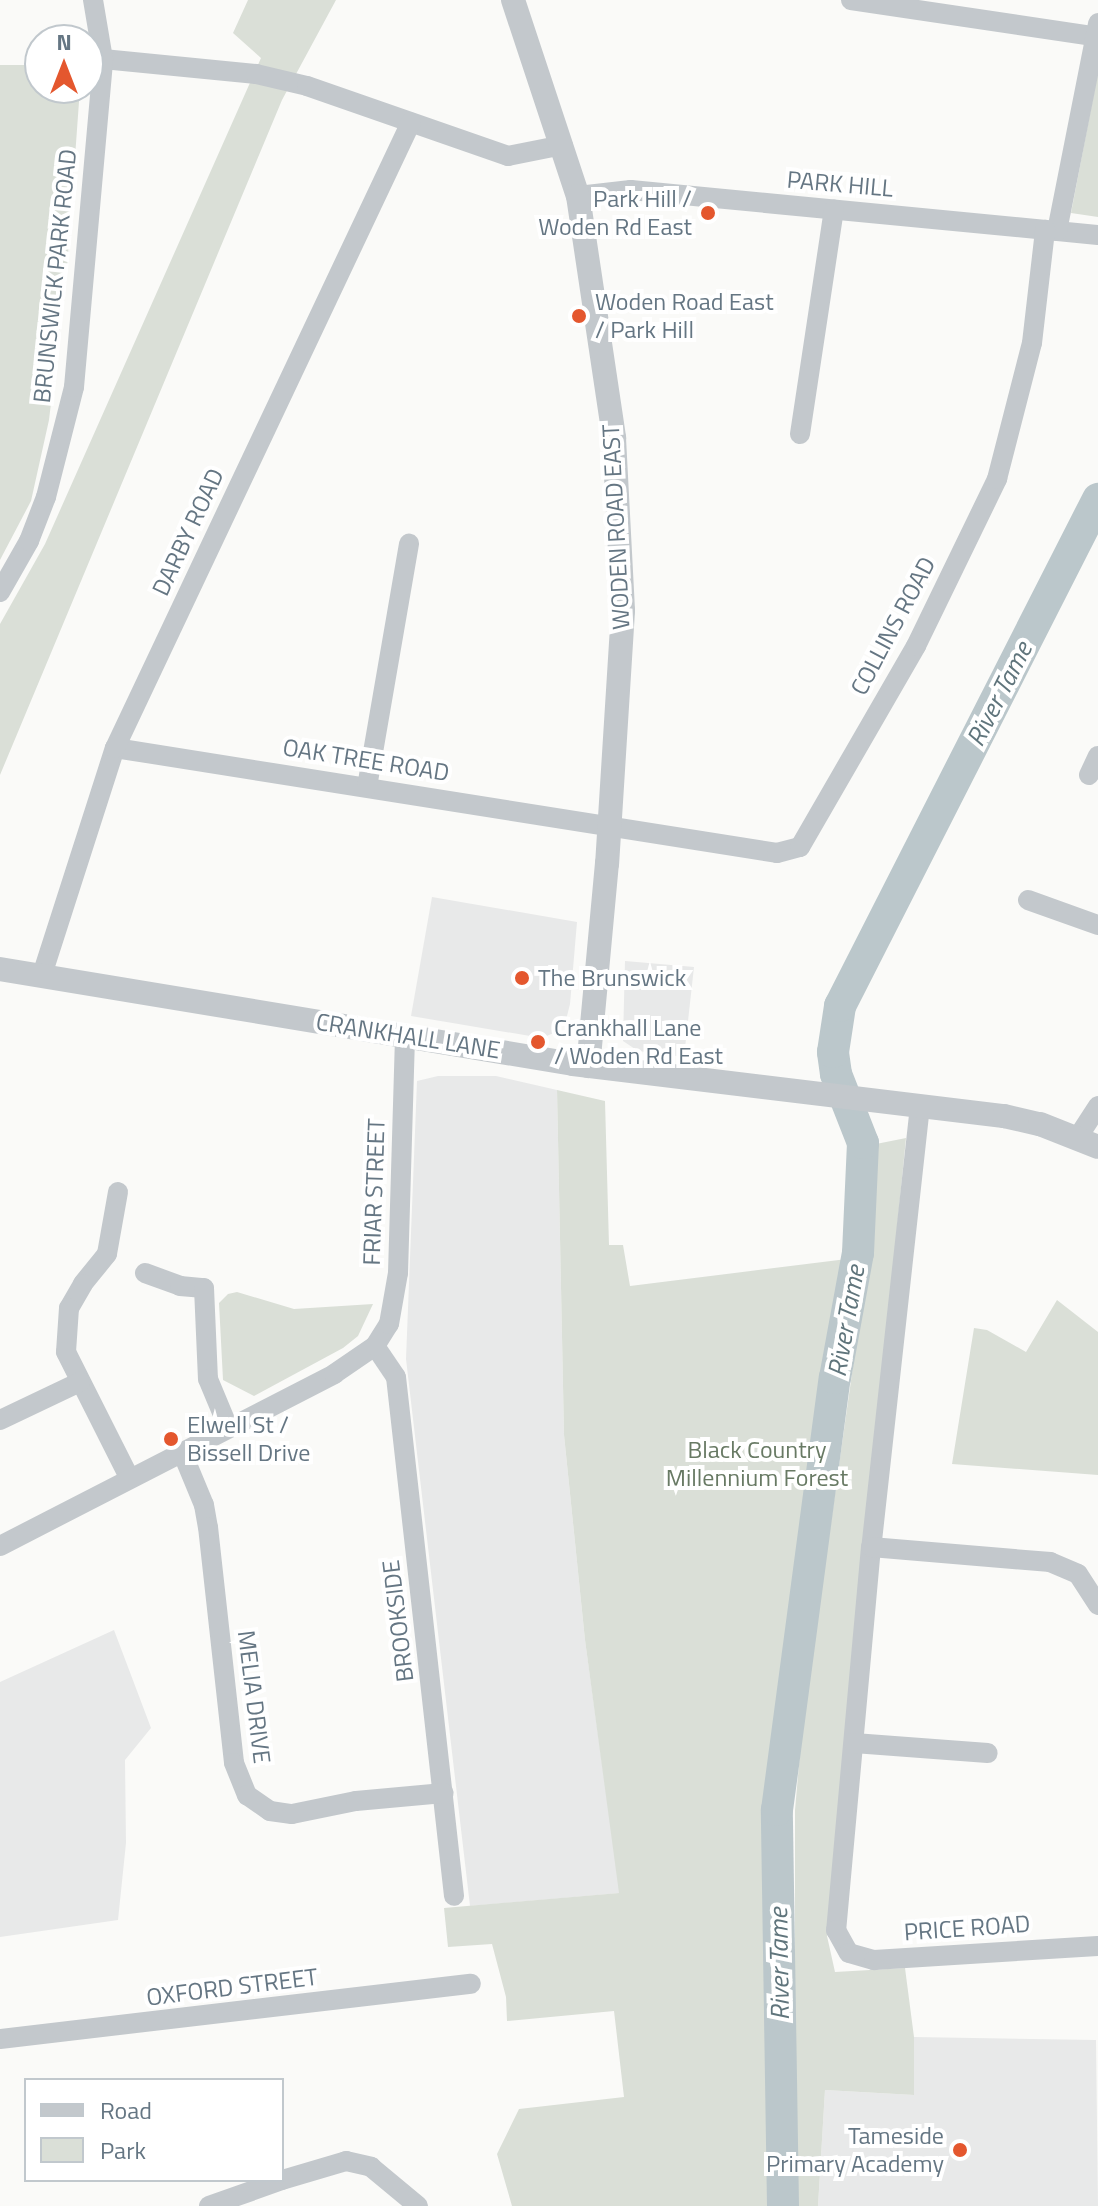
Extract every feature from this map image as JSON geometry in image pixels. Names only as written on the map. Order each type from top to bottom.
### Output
[{"type":"street","name":"BRUNSWICK PARK ROAD","points":[[93,0],[97,24]]},
{"type":"street","name":"WODEN ROAD EAST","points":[[513,0],[578,196],[614,438],[623,611],[588,1066]]},
{"type":"street","points":[[851,0],[1096,29]]},
{"type":"street","name":"COLLINS ROAD","points":[[609,824],[777,853],[800,847],[916,646],[997,479],[1032,343],[1051,230],[1096,29]]},
{"type":"street","points":[[104,59],[256,74],[307,86],[508,156],[563,145]]},
{"type":"street","name":"BRUNSWICK PARK ROAD","points":[[0,592],[29,541],[46,497],[74,387],[99,104]]},
{"type":"street","name":"DARBY ROAD","points":[[42,975],[115,748],[411,122]]},
{"type":"street","name":"PARK HILL","points":[[578,196],[631,190],[1098,235]]},
{"type":"street","points":[[800,434],[834,210]]},
{"type":"street","points":[[367,787],[409,544]]},
{"type":"street","name":"OAK TREE ROAD","points":[[115,748],[609,824]]},
{"type":"street","points":[[1089,775],[1098,756]]},
{"type":"street","points":[[1028,900],[1098,925]]},
{"type":"street","name":"CRANKHALL LANE","points":[[0,969],[588,1066],[1004,1116],[1088,1142]]},
{"type":"street","name":"FRIAR STREET","points":[[375,1346],[389,1324],[398,1273],[405,1036]]},
{"type":"street","points":[[920,1106],[871,1547],[854,1743],[988,1753]]},
{"type":"street","points":[[1088,1142],[1098,1106]]},
{"type":"street","points":[[118,1192],[107,1254],[69,1308],[66,1352],[130,1479]]},
{"type":"street","points":[[145,1273],[180,1286],[204,1288],[208,1379],[228,1427]]},
{"type":"street","points":[[0,1546],[334,1374],[375,1346]]},
{"type":"street","name":"BROOKSIDE","points":[[375,1346],[396,1377],[454,1896]]},
{"type":"street","points":[[0,1420],[80,1382]]},
{"type":"street","name":"MELIA DRIVE","points":[[182,1452],[204,1505],[234,1763],[247,1795],[270,1811],[292,1814],[356,1801],[444,1793]]},
{"type":"street","points":[[871,1547],[1050,1562],[1078,1574],[1098,1605]]},
{"type":"street","name":"PRICE ROAD","points":[[854,1743],[836,1930],[843,1947],[857,1957],[874,1960],[1098,1946]]},
{"type":"street","name":"OXFORD STREET","points":[[0,2039],[471,1984]]},
{"type":"street","points":[[284,2179],[346,2161],[371,2167],[418,2206]]},
{"type":"street","points":[[209,2206],[276,2182]]},
{"type":"shaded area","points":[[432,897],[577,922],[570,1004],[566,1020],[556,1032],[542,1038],[411,1016]]},
{"type":"shaded area","points":[[625,961],[694,967],[684,1057],[638,1051],[623,1041]]},
{"type":"shaded area","points":[[438,1076],[496,1076],[557,1090],[564,1435],[585,1640],[620,1893],[470,1906],[406,1359],[417,1081]]},
{"type":"shaded area","points":[[114,1630],[151,1728],[125,1760],[126,1843],[118,1920],[0,1937],[0,1682]]},
{"type":"shaded area","name":"Tameside Primary Academy","points":[[914,2037],[1096,2040],[1098,2206],[818,2206],[825,2090],[914,2095]]},
{"type":"green space","points":[[248,0],[336,0],[282,100],[0,775],[0,624],[45,544],[261,58],[233,33]]},
{"type":"green space","points":[[0,65],[24,65],[24,104],[79,104],[67,268],[49,420],[31,501],[0,560]]},
{"type":"green space","points":[[1098,72],[1098,217],[1071,213]]},
{"type":"green space","name":"Black Country Millennium Forest","points":[[557,1090],[605,1101],[609,1245],[623,1245],[630,1286],[847,1259],[773,1766],[773,2206],[512,2206],[497,2154],[519,2109],[624,2097],[614,2011],[507,2021],[506,1997],[492,1944],[448,1947],[444,1908],[619,1893],[585,1640],[564,1435]]},
{"type":"green space","points":[[906,1138],[827,1936],[835,1972],[905,1968],[914,2037],[914,2095],[825,2090],[818,2206],[795,2206],[795,1810],[803,1719],[862,1303],[876,1144]]},
{"type":"green space","points":[[237,1292],[294,1309],[373,1304],[358,1336],[343,1348],[254,1396],[223,1380],[219,1303],[228,1294]]},
{"type":"green space","points":[[1057,1300],[1098,1332],[1098,1475],[952,1464],[974,1328],[987,1330],[1026,1352]]},
{"type":"waterway","name":"River Tame","points":[[783,2206],[777,1810],[835,1378],[858,1253],[863,1143],[836,1074],[833,1052],[840,1006],[1098,499]]},
{"type":"place","name":"Park Hill / Woden Rd East","points":[[708,213]]},
{"type":"place","name":"Woden Road East / Park Hill","points":[[579,316]]},
{"type":"place","name":"The Brunswick","points":[[522,978]]},
{"type":"place","name":"Crankhall Lane / Woden Rd East","points":[[538,1042]]},
{"type":"place","name":"Elwell St / Bissell Drive","points":[[171,1439]]},
{"type":"place","name":"Tameside Primary Academy","points":[[960,2150]]}]
